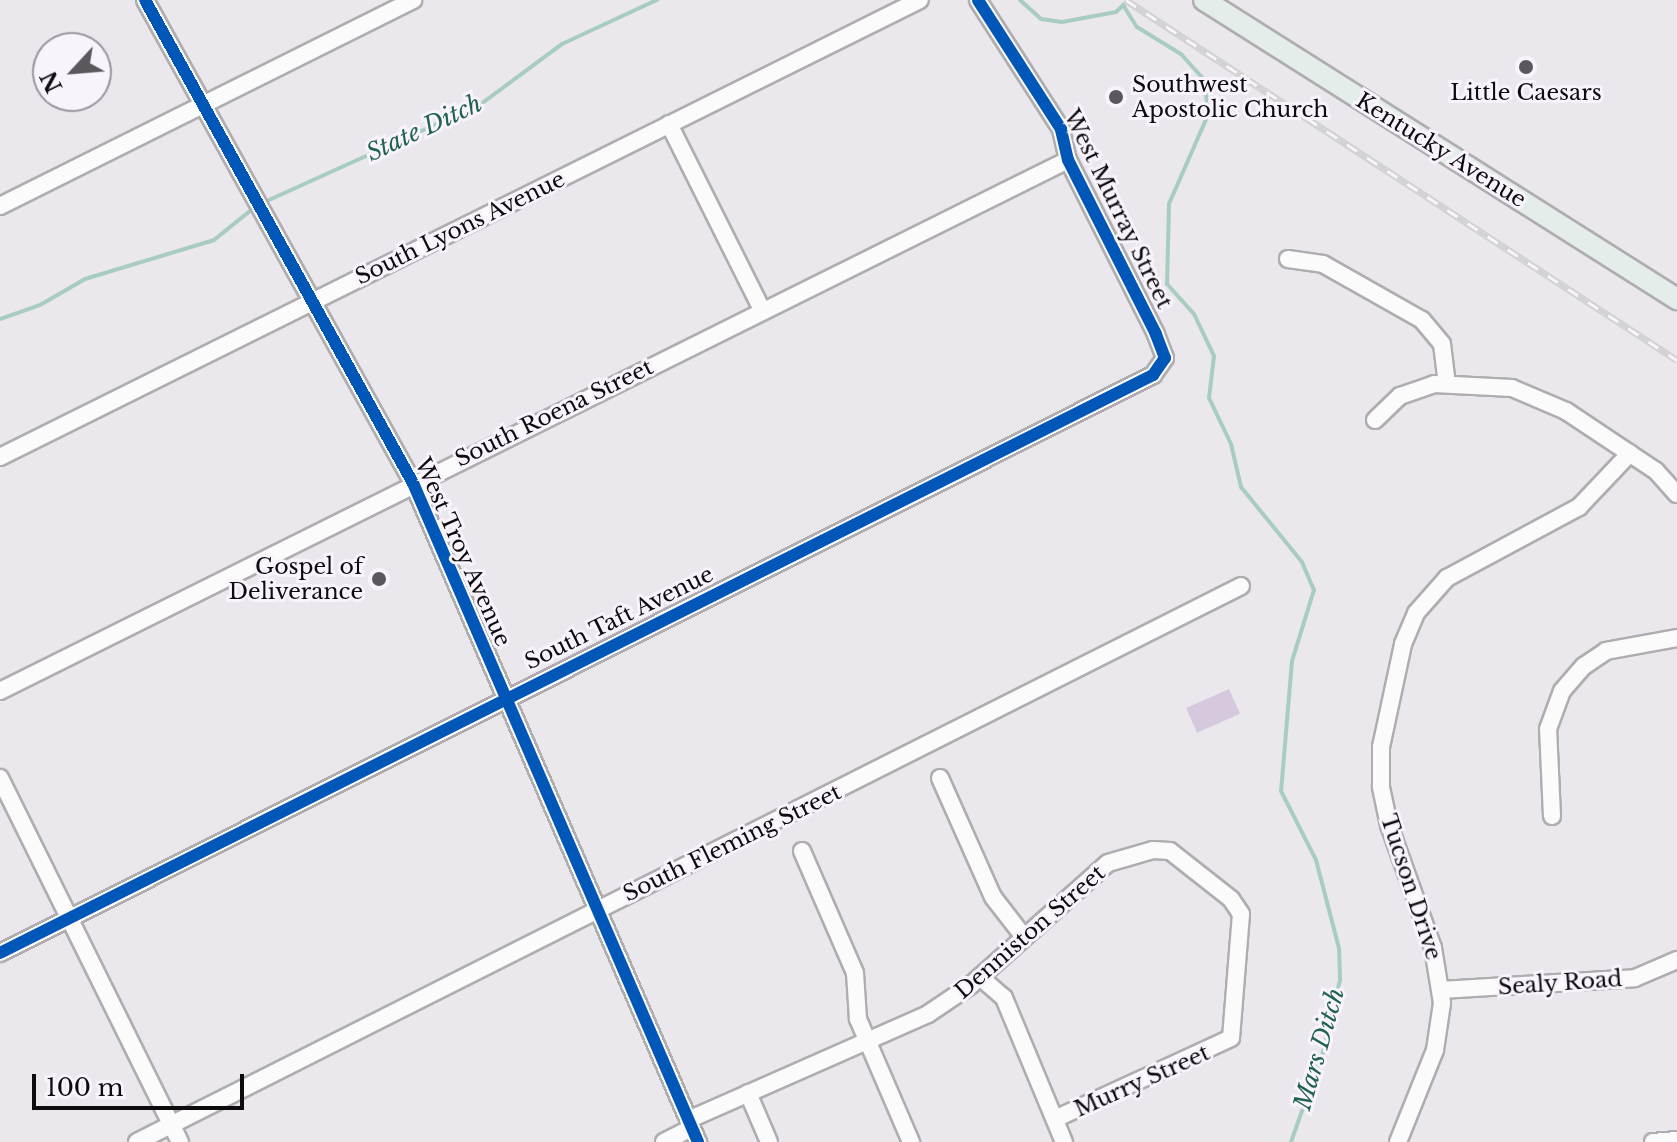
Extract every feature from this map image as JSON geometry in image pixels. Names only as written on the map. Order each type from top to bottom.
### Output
[{"type":"main road","name":"Kentucky Avenue","points":[[1204,0],[1677,299]]},
{"type":"street","name":"West Troy Avenue","points":[[145,0],[413,483],[692,1130]]},
{"type":"street","points":[[0,206],[413,0]]},
{"type":"street","name":"South Lyons Avenue","points":[[0,457],[920,0]]},
{"type":"street","name":"West Murray Street","points":[[978,0],[1061,129],[1068,160],[1165,358]]},
{"type":"street","points":[[669,124],[762,310]]},
{"type":"street","name":"South Roena Street","points":[[0,691],[1068,160]]},
{"type":"street","points":[[1288,259],[1323,264],[1422,320],[1442,344],[1447,382]]},
{"type":"street","name":"South Taft Avenue","points":[[0,953],[505,697],[1153,375],[1165,358]]},
{"type":"street","points":[[1375,420],[1406,393],[1447,382],[1480,382],[1531,393],[1630,453],[1661,475],[1677,494]]},
{"type":"street","name":"Tucson Drive","points":[[1398,1142],[1435,1050],[1441,990],[1381,786],[1381,747],[1403,644],[1416,613],[1442,582],[1579,507],[1630,453]]},
{"type":"street","name":"South Fleming Street","points":[[137,1142],[1241,586]]},
{"type":"street","points":[[1552,816],[1548,729],[1562,691],[1584,666],[1606,651],[1677,638]]},
{"type":"street","points":[[0,778],[180,1142]]},
{"type":"street","points":[[940,778],[993,897],[1024,937]]},
{"type":"street","name":"Denniston Street","points":[[664,1142],[692,1130],[748,1093],[928,1014],[980,977],[1108,863],[1153,850],[1170,851],[1231,899],[1241,914],[1234,1030],[1228,1042]]},
{"type":"street","points":[[802,851],[855,973],[858,1019],[911,1142]]},
{"type":"street","name":"Sealy Road","points":[[1441,990],[1635,978],[1676,962]]},
{"type":"street","points":[[980,977],[1004,998],[1064,1142]]},
{"type":"street","name":"Murry Street","points":[[1055,1119],[1228,1042]]},
{"type":"street","points":[[748,1093],[769,1142]]},
{"type":"street","points":[[1653,1142],[1677,1140]]},
{"type":"shaded area","points":[[1229,689],[1240,714],[1197,733],[1186,708]]},
{"type":"waterway","name":"State Ditch","points":[[269,200],[481,104],[562,44],[657,0]]},
{"type":"waterway","name":"State Ditch","points":[[1020,0],[1041,19],[1062,22],[1116,12],[1129,0]]},
{"type":"waterway","name":"Mars Ditch","points":[[1123,5],[1137,27],[1181,54],[1205,81],[1208,115],[1169,204],[1167,284],[1194,314],[1214,356],[1209,398],[1231,444],[1241,487],[1302,562],[1314,590],[1292,661],[1281,791],[1316,860],[1339,948],[1340,980],[1323,1052],[1291,1142]]},
{"type":"waterway","name":"State Ditch","points":[[0,319],[40,305],[85,279],[214,240],[250,211]]},
{"type":"railway","points":[[1126,0],[1677,360]]},
{"type":"cycle path","points":[[145,0],[413,483],[698,1142]]},
{"type":"cycle path","points":[[0,953],[1153,375],[1165,358],[1156,334],[1068,160],[1061,129],[978,0]]},
{"type":"place","name":"Little Caesars","points":[[1526,67]]},
{"type":"place","name":"Southwest Apostolic Church","points":[[1116,97]]},
{"type":"place","name":"Gospel of Deliverance","points":[[379,579]]}]
